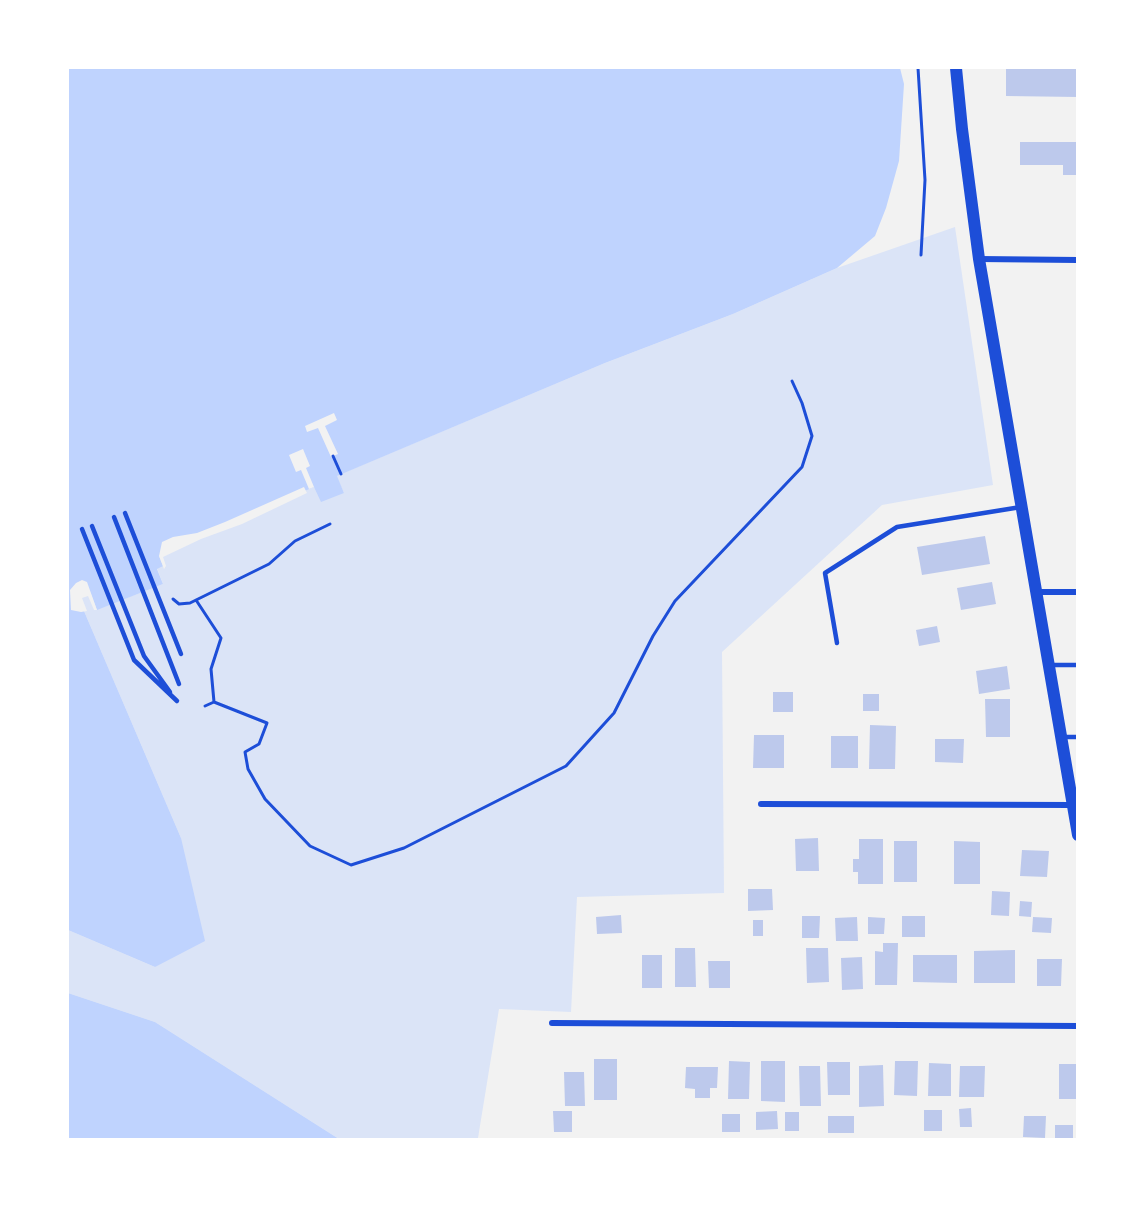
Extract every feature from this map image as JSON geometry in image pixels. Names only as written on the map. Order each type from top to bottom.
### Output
[{"type":"main road","points":[[956,68],[979,260],[1077,836]]},
{"type":"street","points":[[979,260],[1077,260]]},
{"type":"street","points":[[1036,592],[1077,592]]},
{"type":"street","points":[[761,804],[1072,805]]},
{"type":"street","points":[[552,1023],[1077,1026]]},
{"type":"lane","points":[[837,643],[825,573],[897,527],[1021,507]]},
{"type":"lane","points":[[125,513],[182,654]]},
{"type":"lane","points":[[114,517],[179,684]]},
{"type":"lane","points":[[82,529],[134,660],[177,701],[144,656],[92,526]]},
{"type":"lane","points":[[1049,665],[1077,665]]},
{"type":"lane","points":[[1060,737],[1077,736]]},
{"type":"path","points":[[918,68],[925,180],[921,255]]},
{"type":"path","points":[[204,706],[214,702],[267,723],[259,744],[245,752],[248,769],[265,800],[310,846],[351,865],[404,848],[566,766],[614,712],[653,636],[675,601],[802,467],[812,436],[802,403],[792,381]]},
{"type":"path","points":[[333,456],[341,474]]},
{"type":"path","points":[[173,598],[179,604],[190,603],[269,564],[295,541],[330,524]]},
{"type":"path","points":[[196,600],[222,638],[211,669],[214,702]]},
{"type":"shaded area","points":[[955,227],[993,485],[882,505],[722,652],[724,893],[577,897],[571,1012],[499,1009],[478,1138],[339,1139],[155,1022],[68,993],[68,930],[155,967],[181,838],[78,597],[90,592],[98,609],[163,584],[157,568],[159,556],[314,487],[344,493],[336,476],[605,363],[733,314],[837,268]]},
{"type":"water","points":[[68,68],[900,68],[904,84],[899,161],[886,208],[875,236],[837,268],[733,314],[605,363],[337,476],[344,493],[321,502],[314,487],[159,556],[163,566],[157,569],[163,584],[97,610],[90,592],[78,597],[181,838],[205,941],[155,967],[68,930]]},
{"type":"water","points":[[68,993],[155,1022],[339,1139],[68,1139]]},
{"type":"pier","points":[[334,413],[337,420],[325,426],[338,454],[331,457],[318,428],[307,432],[305,426]]},
{"type":"pier","points":[[303,449],[310,466],[306,468],[314,487],[309,489],[301,470],[296,472],[289,455]]},
{"type":"pier","points":[[304,487],[307,493],[242,524],[201,539],[163,557],[166,566],[164,569],[159,556],[162,542],[173,537],[197,533]]},
{"type":"pier","points":[[82,580],[87,582],[97,610],[94,610],[88,596],[82,598],[87,611],[71,610],[70,590]]},
{"type":"building","points":[[1006,68],[1078,68],[1078,97],[1006,96]]},
{"type":"building","points":[[1020,142],[1078,142],[1078,175],[1063,175],[1063,165],[1020,165]]},
{"type":"building","points":[[985,536],[990,564],[922,575],[917,547]]},
{"type":"building","points":[[992,582],[996,604],[961,610],[957,588]]},
{"type":"building","points":[[937,626],[940,642],[919,646],[916,630]]},
{"type":"building","points":[[1007,666],[1010,689],[979,694],[976,671]]},
{"type":"building","points":[[773,692],[793,692],[793,712],[773,712]]},
{"type":"building","points":[[863,694],[879,694],[879,711],[863,711]]},
{"type":"building","points":[[985,699],[1010,699],[1010,737],[986,737]]},
{"type":"building","points":[[870,725],[896,726],[895,769],[869,769]]},
{"type":"building","points":[[754,735],[784,735],[784,768],[753,768]]},
{"type":"building","points":[[831,736],[858,736],[858,768],[831,768]]},
{"type":"building","points":[[935,739],[964,739],[963,763],[935,762]]},
{"type":"building","points":[[818,838],[819,871],[796,871],[795,839]]},
{"type":"building","points":[[859,839],[883,839],[883,884],[858,884],[858,872],[853,872],[853,859],[859,859]]},
{"type":"building","points":[[894,841],[917,841],[917,882],[894,882]]},
{"type":"building","points":[[954,841],[980,842],[980,884],[954,884]]},
{"type":"building","points":[[1022,850],[1049,851],[1047,877],[1020,876]]},
{"type":"building","points":[[748,889],[772,889],[773,910],[748,911]]},
{"type":"building","points":[[992,891],[1010,892],[1009,916],[991,915]]},
{"type":"building","points":[[1020,901],[1032,902],[1031,917],[1019,916]]},
{"type":"building","points":[[621,915],[622,933],[597,934],[596,917]]},
{"type":"building","points":[[802,916],[820,916],[819,938],[802,938]]},
{"type":"building","points":[[902,916],[925,916],[925,937],[902,937]]},
{"type":"building","points":[[857,917],[858,941],[836,941],[835,918]]},
{"type":"building","points":[[868,917],[885,918],[884,934],[868,934]]},
{"type":"building","points":[[1033,917],[1052,918],[1051,933],[1032,932]]},
{"type":"building","points":[[753,920],[763,920],[763,936],[753,936]]},
{"type":"building","points":[[883,943],[898,943],[897,985],[875,985],[875,951],[883,952]]},
{"type":"building","points":[[675,948],[695,948],[696,987],[675,987]]},
{"type":"building","points":[[806,948],[828,948],[829,982],[807,983]]},
{"type":"building","points":[[1015,950],[1015,983],[974,983],[974,951]]},
{"type":"building","points":[[642,955],[662,955],[662,988],[642,988]]},
{"type":"building","points":[[913,955],[957,955],[957,983],[913,982]]},
{"type":"building","points":[[862,957],[863,989],[842,990],[841,958]]},
{"type":"building","points":[[1037,959],[1062,959],[1061,986],[1037,986]]},
{"type":"building","points":[[708,961],[730,961],[730,988],[709,988]]},
{"type":"building","points":[[594,1059],[617,1059],[617,1100],[594,1100]]},
{"type":"building","points":[[729,1061],[750,1062],[749,1099],[728,1099]]},
{"type":"building","points":[[761,1061],[785,1061],[785,1102],[761,1101]]},
{"type":"building","points":[[895,1061],[918,1061],[917,1096],[894,1095]]},
{"type":"building","points":[[827,1062],[850,1062],[850,1095],[828,1095]]},
{"type":"building","points":[[929,1063],[951,1064],[951,1096],[928,1096]]},
{"type":"building","points":[[1059,1064],[1078,1064],[1078,1099],[1059,1099]]},
{"type":"building","points":[[883,1065],[884,1106],[859,1107],[859,1066]]},
{"type":"building","points":[[799,1066],[820,1066],[821,1106],[800,1106]]},
{"type":"building","points":[[960,1066],[985,1066],[984,1097],[959,1097]]},
{"type":"building","points":[[686,1067],[718,1067],[717,1088],[710,1088],[710,1098],[695,1098],[695,1089],[685,1088]]},
{"type":"building","points":[[564,1072],[584,1072],[585,1106],[565,1106]]},
{"type":"building","points":[[971,1108],[972,1127],[960,1127],[959,1109]]},
{"type":"building","points":[[924,1110],[942,1110],[942,1131],[924,1131]]},
{"type":"building","points":[[553,1111],[572,1111],[572,1132],[554,1132]]},
{"type":"building","points":[[777,1111],[778,1129],[756,1130],[756,1112]]},
{"type":"building","points":[[785,1112],[799,1112],[799,1131],[785,1131]]},
{"type":"building","points":[[722,1114],[740,1114],[740,1132],[722,1132]]},
{"type":"building","points":[[828,1116],[854,1116],[854,1133],[828,1133]]},
{"type":"building","points":[[1024,1116],[1046,1116],[1045,1138],[1023,1137]]},
{"type":"building","points":[[1055,1125],[1073,1125],[1073,1138],[1055,1138]]}]
